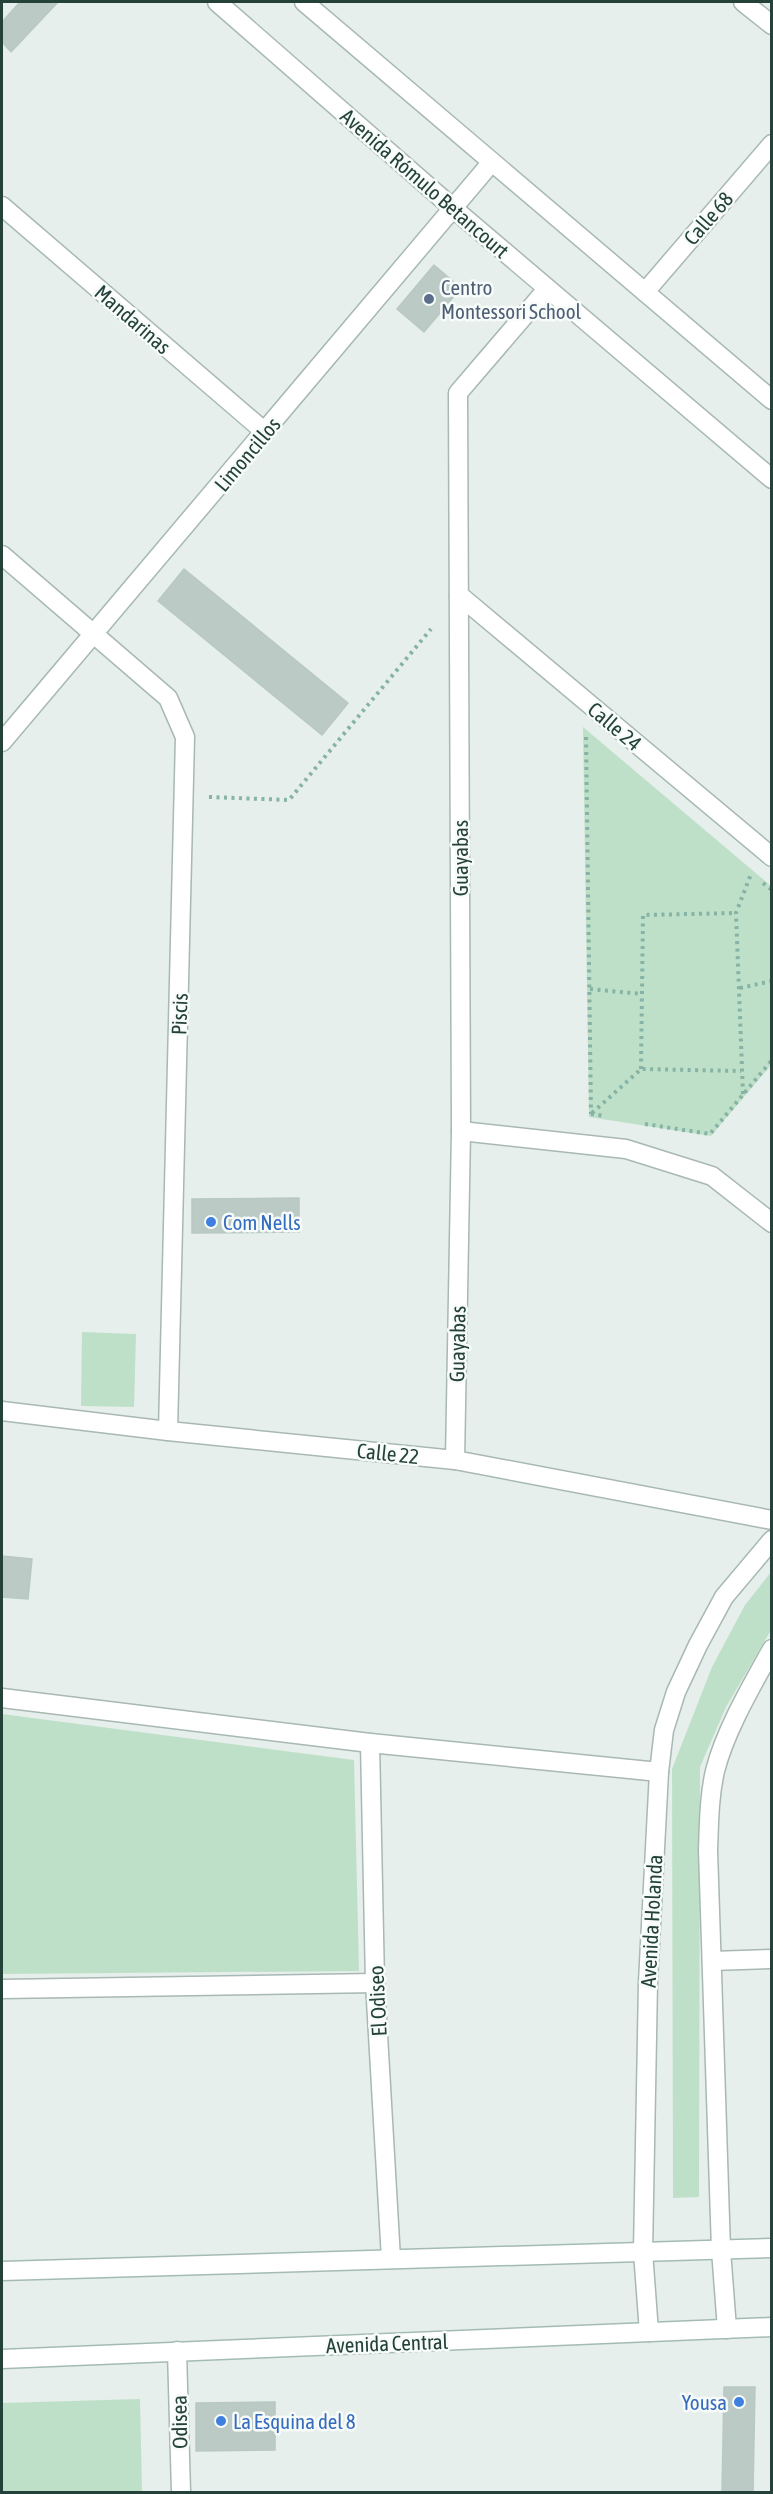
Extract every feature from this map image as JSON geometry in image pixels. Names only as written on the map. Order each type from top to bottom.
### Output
[{"type":"street","name":"Avenida Rómulo Betancourt","points":[[217,2],[454,209],[771,479]]},
{"type":"street","points":[[304,2],[771,400]]},
{"type":"street","points":[[743,2],[771,25]]},
{"type":"street","name":"Calle 68","points":[[645,292],[771,144]]},
{"type":"street","name":"Limoncillos","points":[[2,742],[491,163]]},
{"type":"street","name":"Mandarinas","points":[[2,206],[265,432]]},
{"type":"street","name":"Guayabas","points":[[455,1460],[461,1131],[458,393],[547,289]]},
{"type":"street","name":"Piscis","points":[[2,555],[168,698],[185,737],[168,1431]]},
{"type":"street","name":"Calle 24","points":[[459,595],[771,857]]},
{"type":"street","points":[[461,1131],[626,1149],[712,1176],[771,1223]]},
{"type":"street","name":"Calle 22","points":[[2,1411],[168,1431],[455,1460],[771,1520]]},
{"type":"street","name":"Avenida Holanda","points":[[650,2332],[643,2252],[648,1982],[659,1772],[664,1730],[676,1692],[724,1598],[771,1540]]},
{"type":"street","points":[[727,2329],[721,2250],[711,1961],[708,1850],[711,1799],[716,1770],[744,1699],[771,1649]]},
{"type":"street","points":[[2,1698],[370,1743],[659,1772]]},
{"type":"street","name":"El Odiseo","points":[[370,1743],[375,1983],[391,2259]]},
{"type":"street","points":[[711,1961],[771,1959]]},
{"type":"street","points":[[2,1989],[375,1983]]},
{"type":"street","points":[[2,2271],[771,2248]]},
{"type":"street","name":"Avenida Central","points":[[2,2359],[771,2327]]},
{"type":"street","name":"Odisea","points":[[177,2351],[181,2493]]},
{"type":"path","points":[[184,796],[289,800],[459,595]]},
{"type":"path","points":[[586,734],[591,1114]]},
{"type":"path","points":[[743,1094],[736,913],[751,873]]},
{"type":"path","points":[[641,1069],[643,915],[736,913]]},
{"type":"path","points":[[740,988],[771,981]]},
{"type":"path","points":[[590,989],[642,994]]},
{"type":"path","points":[[644,1123],[710,1134],[771,1060]]},
{"type":"path","points":[[591,1114],[641,1069],[741,1071]]},
{"type":"path","points":[[591,1114],[612,1118]]},
{"type":"green space","points":[[583,727],[771,886],[771,1065],[711,1136],[589,1117]]},
{"type":"green space","points":[[82,1332],[136,1334],[134,1407],[81,1406]]},
{"type":"green space","points":[[771,1572],[771,1630],[726,1707],[700,1767],[699,2197],[673,2198],[672,1769],[712,1667],[745,1605]]},
{"type":"green space","points":[[2,1714],[354,1760],[359,1971],[2,1974]]},
{"type":"green space","points":[[140,2399],[142,2492],[2,2492],[2,2403]]},
{"type":"building","points":[[20,2],[58,2],[11,52],[2,42],[2,22]]},
{"type":"building","name":"Centro Montessori School","points":[[434,265],[461,288],[424,332],[397,309]]},
{"type":"building","points":[[184,569],[348,703],[322,735],[158,601]]},
{"type":"building","points":[[299,1198],[299,1232],[192,1233],[192,1199]]},
{"type":"building","points":[[2,1556],[32,1559],[28,1599],[2,1597]]},
{"type":"building","points":[[724,2387],[755,2387],[753,2492],[722,2492]]},
{"type":"building","points":[[275,2402],[275,2450],[196,2451],[196,2403]]},
{"type":"place","name":"Centro Montessori School","points":[[429,299]]},
{"type":"place","name":"Com Nells","points":[[211,1222]]},
{"type":"place","name":"Yousa","points":[[739,2402]]},
{"type":"place","name":"La Esquina del 8","points":[[221,2421]]}]
